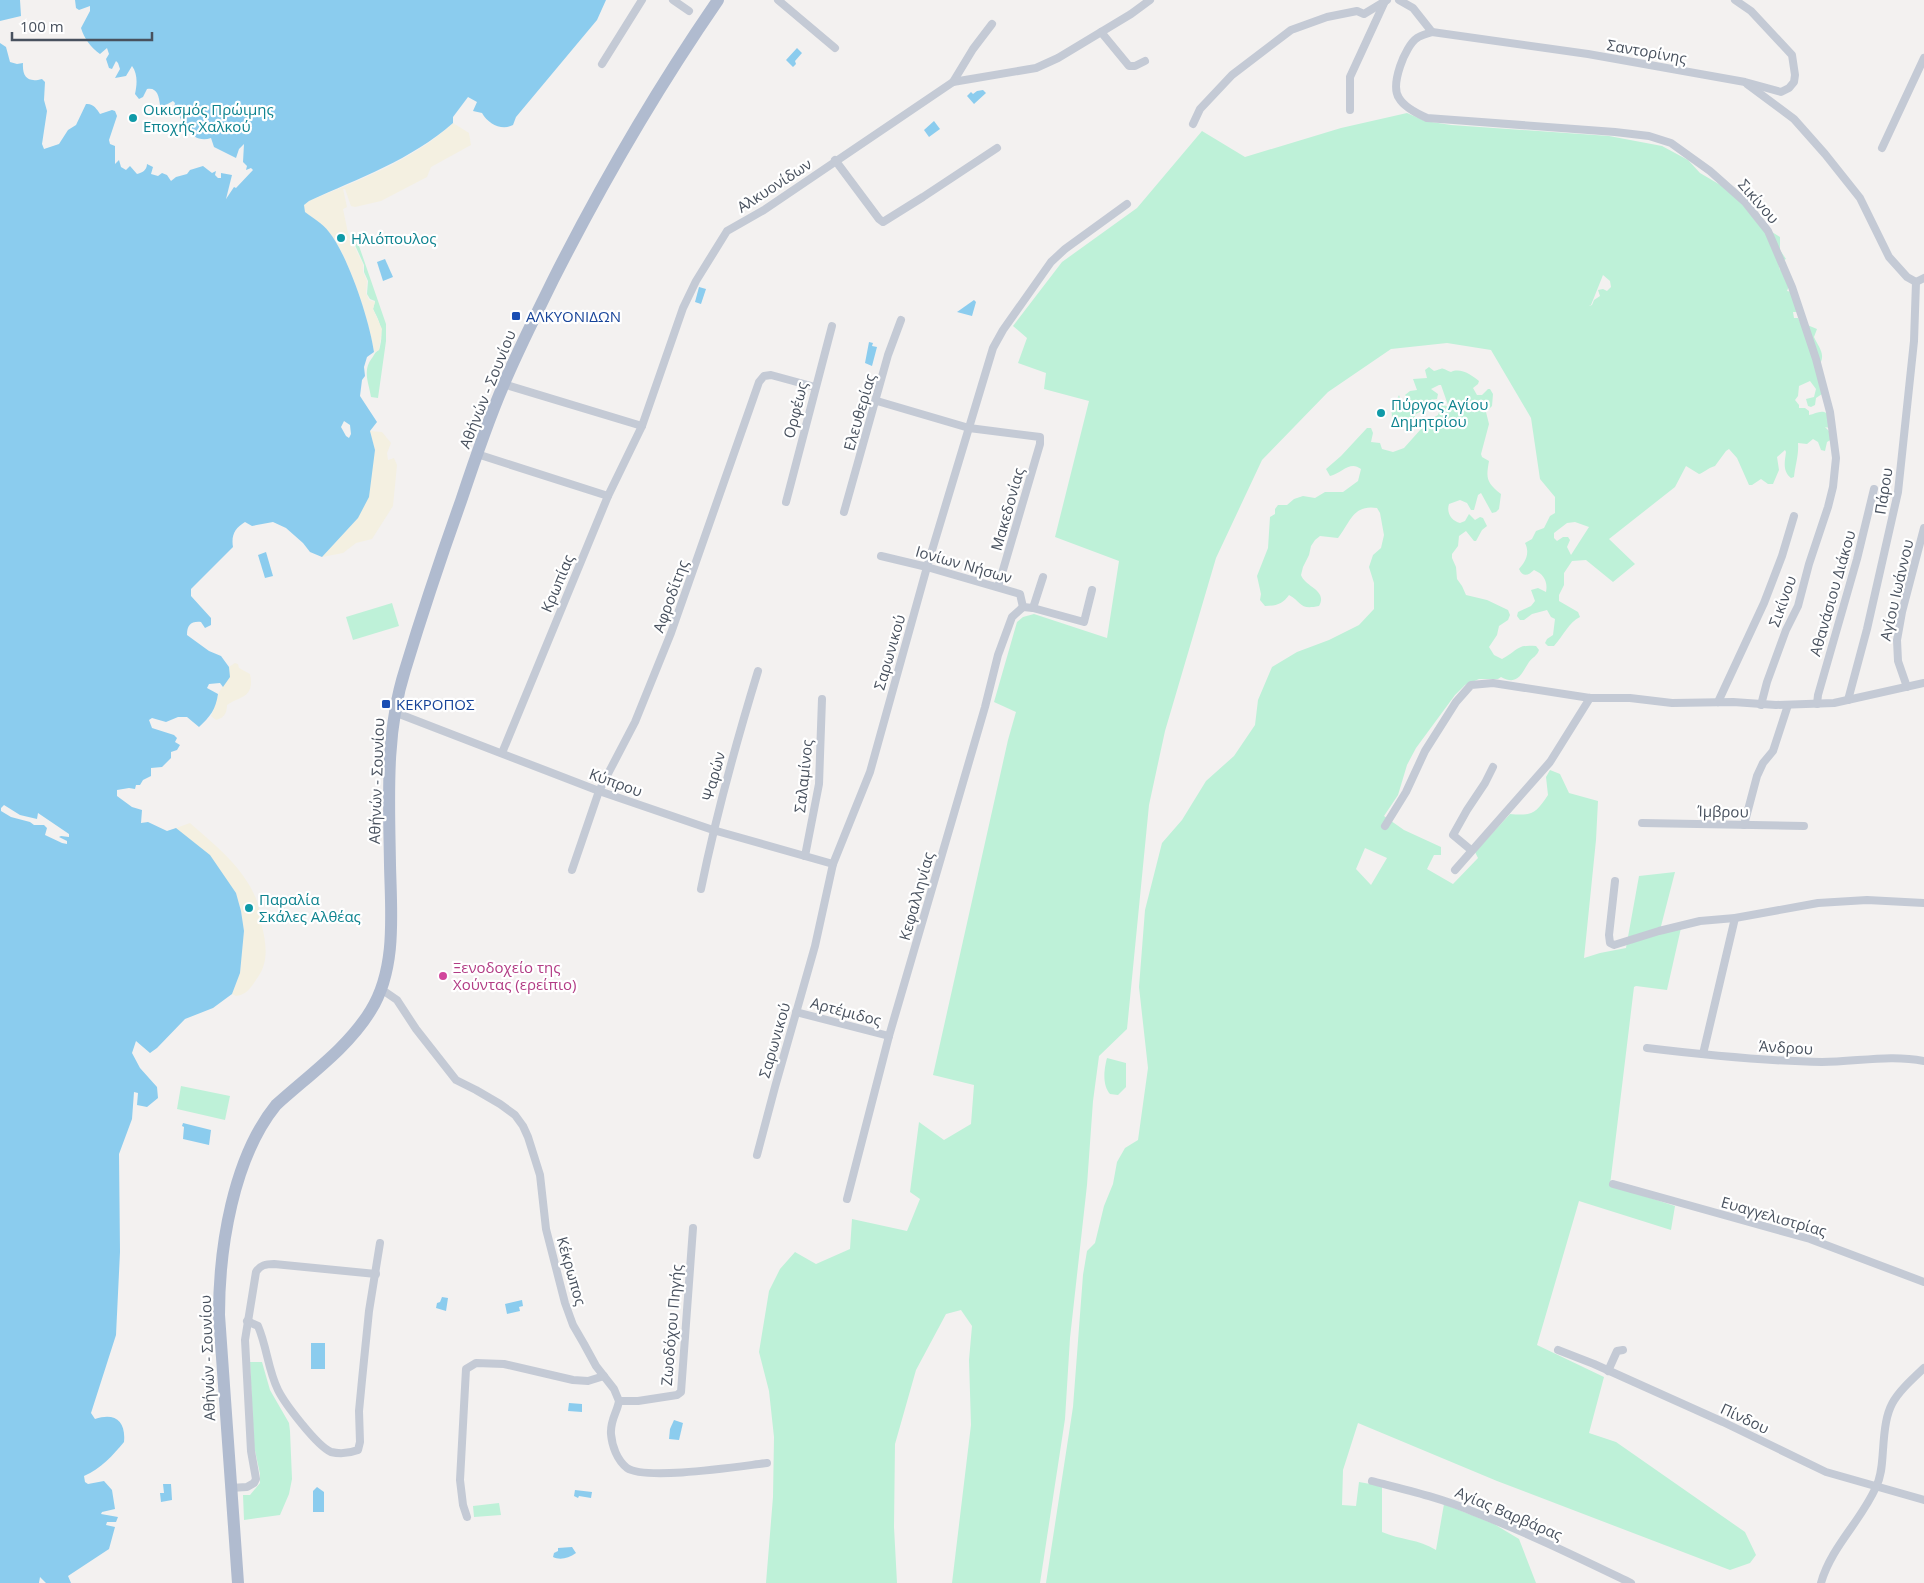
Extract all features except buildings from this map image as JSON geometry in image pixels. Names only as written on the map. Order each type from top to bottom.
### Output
[{"type":"main road","name":"Αθήνών - Σουνίου","points":[[238,1583],[219,1306],[226,1239],[239,1176],[255,1136],[267,1116],[276,1105],[354,1033],[372,1008],[381,989],[389,947],[391,735],[394,712],[399,689],[477,454],[503,384],[588,211],[644,114],[686,46],[718,0]]},
{"type":"street","points":[[602,64],[642,0]]},
{"type":"street","points":[[673,0],[689,11]]},
{"type":"street","points":[[778,0],[835,48]]},
{"type":"street","name":"Αλκυονίδων","points":[[642,426],[683,308],[718,243],[727,231],[764,210],[835,160],[953,82],[1036,68],[1058,58],[1131,14],[1150,0]]},
{"type":"street","points":[[1350,110],[1350,76],[1386,0]]},
{"type":"street","points":[[1193,124],[1200,110],[1232,75],[1291,30],[1326,17],[1357,11],[1364,14],[1386,0]]},
{"type":"street","points":[[1399,0],[1413,8],[1432,32]]},
{"type":"street","name":"Σαντορίνης","points":[[1432,32],[1588,54],[1745,82],[1781,92],[1789,88],[1794,82],[1795,66],[1792,55],[1751,11],[1735,0]]},
{"type":"street","points":[[953,82],[973,49],[992,24]]},
{"type":"street","points":[[1101,32],[1129,66],[1135,66],[1144,62]]},
{"type":"street","name":"Σικίνου","points":[[1432,32],[1416,38],[1408,48],[1398,74],[1396,87],[1398,98],[1415,113],[1427,118],[1615,132],[1648,136],[1671,143],[1710,171],[1738,196],[1768,231],[1792,287],[1816,359],[1830,412],[1836,458],[1833,488],[1798,606],[1786,630],[1767,682],[1761,705]]},
{"type":"street","points":[[1882,148],[1924,58]]},
{"type":"street","points":[[1745,82],[1794,119],[1860,198],[1889,257],[1907,276],[1920,280]]},
{"type":"street","points":[[835,160],[883,222],[997,148]]},
{"type":"street","name":"Σαρωνικού","points":[[758,1155],[774,1087],[815,946],[833,864],[870,772],[927,567],[992,348],[1002,330],[1051,262],[1065,249],[1127,204]]},
{"type":"street","name":"Πάρου","points":[[1848,700],[1867,629],[1898,492],[1920,280]]},
{"type":"street","name":"Ελευθερίας","points":[[844,512],[877,401],[888,355],[901,320]]},
{"type":"street","name":"Ορφέως","points":[[786,502],[832,326]]},
{"type":"street","name":"Αφροδίτης","points":[[572,870],[600,791],[635,722],[671,634],[759,382],[764,376],[771,375],[815,387]]},
{"type":"street","points":[[503,384],[642,426]]},
{"type":"street","points":[[877,401],[969,428]]},
{"type":"street","name":"Κρωπίας","points":[[502,753],[608,496],[642,426]]},
{"type":"street","name":"Μακεδονίας","points":[[969,428],[1040,437],[1040,444],[1029,486],[998,587]]},
{"type":"street","points":[[477,454],[608,496]]},
{"type":"street","name":"Αθανάσιου Διάκου","points":[[1817,704],[1857,559],[1874,489]]},
{"type":"street","points":[[1718,702],[1764,603],[1794,516]]},
{"type":"street","name":"Αγίου Ιωάννου","points":[[1907,687],[1898,661],[1897,640],[1902,612],[1924,528]]},
{"type":"street","name":"Ιονίων Νήσων","points":[[881,556],[927,567],[1020,594],[1023,608]]},
{"type":"street","points":[[1033,608],[1043,577]]},
{"type":"street","points":[[1023,608],[1033,608],[1084,622],[1092,590]]},
{"type":"street","name":"Κεφαλληνίας","points":[[847,1199],[889,1036],[985,707],[998,655],[1012,617],[1023,608]]},
{"type":"street","name":"Ψαρών","points":[[701,889],[728,770],[758,672]]},
{"type":"street","points":[[1385,826],[1406,792],[1425,751],[1456,702],[1472,685],[1493,683],[1590,698],[1630,698],[1672,703],[1733,702],[1788,705],[1848,700],[1924,683]]},
{"type":"street","points":[[1455,870],[1550,762],[1590,698]]},
{"type":"street","name":"Σαλαμίνος","points":[[805,856],[819,784],[822,699]]},
{"type":"street","points":[[1744,825],[1758,772],[1764,761],[1773,751],[1788,705]]},
{"type":"street","name":"Κύπρου","points":[[394,712],[600,791],[713,830],[833,864]]},
{"type":"street","points":[[1472,850],[1453,836],[1493,767]]},
{"type":"street","name":"Ίμβρου","points":[[1642,823],[1804,826]]},
{"type":"street","points":[[1615,881],[1608,935],[1610,943],[1614,944],[1700,921],[1736,918],[1818,903],[1867,900],[1924,903]]},
{"type":"street","points":[[1703,1054],[1736,918]]},
{"type":"street","name":"Κέκρωπος","points":[[381,989],[398,1000],[416,1029],[456,1080],[500,1104],[515,1115],[523,1126],[540,1176],[546,1229],[565,1303],[573,1325],[619,1401]]},
{"type":"street","name":"Αρτέμιδος","points":[[796,1012],[889,1036]]},
{"type":"street","name":"Άνδρου","points":[[1647,1048],[1784,1062],[1830,1062],[1886,1058],[1924,1060]]},
{"type":"street","name":"Ευαγγελιστρίας","points":[[1613,1184],[1810,1239],[1924,1282]]},
{"type":"street","name":"Ζωοδόχου Πηγής","points":[[619,1401],[649,1400],[677,1395],[681,1392],[693,1228]]},
{"type":"street","points":[[247,1321],[258,1326],[278,1389],[292,1412],[324,1447],[332,1452],[351,1453],[358,1450],[360,1442],[359,1411],[369,1311],[380,1243]]},
{"type":"street","points":[[230,1488],[247,1487],[254,1484],[256,1479],[251,1451],[245,1340],[256,1272],[264,1265],[274,1264],[376,1274]]},
{"type":"street","name":"Πίνδου","points":[[1558,1350],[1723,1422],[1826,1472],[1924,1500]]},
{"type":"street","points":[[1608,1371],[1614,1356],[1618,1351],[1623,1350]]},
{"type":"street","points":[[467,1517],[463,1505],[460,1480],[466,1369],[476,1363],[504,1364],[573,1380],[588,1381],[604,1376]]},
{"type":"street","points":[[1821,1583],[1826,1567],[1860,1518],[1876,1487],[1882,1467],[1888,1411],[1900,1391],[1924,1368]]},
{"type":"street","points":[[619,1401],[612,1416],[611,1434],[618,1458],[629,1469],[643,1473],[694,1472],[767,1464]]},
{"type":"street","name":"Αγίας Βαρβάρας","points":[[1372,1480],[1427,1495],[1474,1512],[1578,1557],[1631,1583]]},
{"type":"green space","points":[[1407,113],[1425,121],[1451,125],[1609,136],[1662,146],[1688,160],[1700,173],[1734,193],[1772,232],[1780,237],[1780,250],[1786,259],[1778,263],[1789,286],[1787,291],[1792,292],[1797,312],[1793,312],[1794,318],[1798,318],[1800,322],[1817,329],[1814,337],[1822,355],[1821,363],[1818,367],[1822,394],[1816,398],[1815,405],[1808,406],[1806,399],[1814,397],[1816,389],[1810,381],[1799,386],[1798,396],[1795,400],[1799,408],[1805,408],[1809,411],[1809,415],[1821,412],[1828,414],[1829,428],[1825,427],[1831,433],[1832,439],[1827,442],[1825,451],[1821,450],[1818,442],[1813,439],[1807,444],[1798,443],[1794,477],[1791,478],[1785,469],[1785,450],[1777,457],[1779,470],[1773,484],[1768,484],[1761,479],[1749,485],[1737,458],[1729,449],[1715,466],[1699,474],[1686,466],[1675,487],[1609,539],[1635,564],[1613,582],[1586,560],[1572,561],[1564,573],[1564,585],[1559,595],[1559,601],[1578,612],[1580,617],[1569,626],[1554,646],[1548,646],[1545,643],[1553,635],[1555,619],[1551,617],[1547,610],[1532,614],[1524,620],[1520,620],[1517,616],[1518,612],[1531,606],[1535,601],[1531,590],[1538,588],[1546,592],[1546,582],[1543,576],[1534,570],[1524,575],[1519,569],[1526,557],[1525,543],[1532,539],[1536,531],[1544,528],[1550,516],[1555,513],[1555,497],[1540,479],[1531,418],[1491,350],[1447,343],[1391,349],[1328,392],[1262,460],[1216,558],[1165,731],[1149,805],[1127,1029],[1099,1056],[1070,1338],[1065,1419],[1040,1583],[952,1583],[971,1425],[969,1360],[972,1326],[961,1310],[946,1314],[916,1370],[895,1444],[894,1527],[897,1583],[766,1583],[773,1497],[774,1437],[769,1391],[759,1352],[769,1291],[780,1269],[795,1252],[816,1264],[850,1249],[852,1219],[907,1231],[920,1199],[910,1192],[919,1122],[944,1140],[971,1124],[974,1085],[933,1075],[1008,740],[1016,712],[994,702],[1017,622],[1023,617],[1034,614],[1107,638],[1119,561],[1055,537],[1089,401],[1044,389],[1046,373],[1018,363],[1027,338],[1013,326],[1062,262],[1137,208],[1202,131],[1245,157],[1341,128]],"holes":[[[1603,275],[1610,281],[1611,287],[1607,291],[1603,289],[1598,290],[1600,296],[1594,300],[1592,305],[1589,306]],[[1575,522],[1589,527],[1571,555],[1567,547],[1570,540],[1568,537],[1563,537],[1557,541],[1554,538],[1554,533],[1567,523]]]},
{"type":"green space","points":[[358,243],[386,324],[386,341],[378,398],[371,397],[367,368],[375,353],[379,350],[381,329],[373,309],[375,301],[370,299],[367,294],[368,281],[364,272],[364,265],[355,245]]},
{"type":"green space","points":[[1429,367],[1434,371],[1442,368],[1451,372],[1458,370],[1466,372],[1479,381],[1473,388],[1477,395],[1482,395],[1488,389],[1493,394],[1492,406],[1486,412],[1489,424],[1481,454],[1482,457],[1489,461],[1488,479],[1490,483],[1501,494],[1499,509],[1492,513],[1481,493],[1478,495],[1474,510],[1471,510],[1467,503],[1460,500],[1449,504],[1449,513],[1457,522],[1465,521],[1469,514],[1475,520],[1480,517],[1483,518],[1487,526],[1482,530],[1476,541],[1466,531],[1459,536],[1458,546],[1452,554],[1452,558],[1456,567],[1457,579],[1466,595],[1487,600],[1508,610],[1510,615],[1508,620],[1499,626],[1497,635],[1489,647],[1494,655],[1502,659],[1524,646],[1536,646],[1539,650],[1515,679],[1511,680],[1501,677],[1498,679],[1479,679],[1465,685],[1455,695],[1416,748],[1407,765],[1398,795],[1384,816],[1404,830],[1441,847],[1441,855],[1434,855],[1427,869],[1453,884],[1478,858],[1475,852],[1510,814],[1529,814],[1540,806],[1548,795],[1546,777],[1550,770],[1560,774],[1569,793],[1598,801],[1584,958],[1626,948],[1639,876],[1675,872],[1659,934],[1681,928],[1667,990],[1634,987],[1610,1185],[1675,1206],[1671,1230],[1579,1201],[1537,1345],[1604,1377],[1589,1433],[1616,1442],[1745,1532],[1756,1555],[1750,1563],[1730,1570],[1497,1481],[1358,1423],[1343,1470],[1342,1505],[1356,1506],[1359,1482],[1382,1486],[1382,1532],[1430,1546],[1436,1550],[1444,1504],[1494,1524],[1519,1539],[1536,1583],[1046,1583],[1073,1407],[1083,1275],[1087,1251],[1095,1243],[1104,1206],[1113,1184],[1117,1162],[1125,1148],[1138,1140],[1148,1068],[1139,987],[1145,910],[1162,843],[1182,820],[1206,781],[1234,756],[1255,725],[1258,700],[1272,667],[1297,652],[1329,640],[1359,625],[1374,609],[1374,583],[1369,567],[1373,555],[1381,548],[1384,535],[1380,513],[1377,508],[1362,509],[1353,516],[1338,538],[1320,536],[1311,546],[1301,575],[1321,596],[1319,606],[1304,606],[1289,595],[1279,604],[1265,606],[1260,600],[1261,594],[1257,576],[1268,548],[1270,517],[1275,514],[1275,509],[1278,505],[1287,505],[1294,499],[1303,496],[1315,498],[1325,492],[1343,492],[1358,481],[1361,469],[1357,467],[1350,466],[1330,476],[1326,469],[1367,428],[1371,428],[1373,433],[1371,442],[1380,443],[1382,449],[1393,452],[1404,448],[1429,420],[1438,415],[1442,404],[1448,407],[1441,385],[1439,385],[1431,389],[1438,394],[1437,399],[1430,400],[1427,408],[1416,414],[1413,420],[1404,427],[1397,426],[1392,418],[1391,402],[1396,401],[1399,395],[1402,403],[1408,403],[1410,408],[1412,407],[1412,401],[1405,395],[1410,391],[1417,390],[1413,379],[1427,378],[1425,370]],"holes":[[[1365,848],[1387,858],[1371,885],[1356,869]]]},
{"type":"green space","points":[[392,603],[399,626],[353,640],[346,617]]},
{"type":"green space","points":[[1107,1058],[1126,1063],[1126,1087],[1118,1095],[1110,1094],[1107,1090],[1105,1072]]},
{"type":"green space","points":[[181,1086],[230,1096],[225,1120],[177,1109]]},
{"type":"green space","points":[[250,1362],[262,1362],[270,1390],[289,1423],[292,1479],[289,1494],[280,1515],[244,1520],[243,1495],[250,1495],[260,1483],[254,1446]]},
{"type":"green space","points":[[499,1503],[501,1515],[474,1517],[473,1506]]},
{"type":"sand","name":"Ηλιόπουλος","points":[[453,123],[469,133],[471,145],[431,167],[427,177],[381,201],[355,207],[351,206],[345,189],[343,189],[347,207],[343,209],[348,233],[352,240],[347,238],[353,244],[363,264],[363,272],[367,281],[366,293],[369,300],[375,302],[373,309],[382,329],[379,350],[374,352],[368,324],[351,272],[336,242],[321,224],[305,212],[304,205],[311,200],[386,168],[421,148]]},
{"type":"sand","points":[[370,431],[382,432],[391,443],[387,453],[388,460],[394,458],[397,465],[393,506],[372,539],[356,543],[343,553],[322,557],[358,518],[375,450]]},
{"type":"sand","points":[[235,663],[238,664],[239,668],[250,674],[250,688],[245,695],[227,705],[224,715],[216,720],[211,716],[219,693],[228,678],[229,667]]},
{"type":"sand","name":"Παραλία Σκάλες Αλθέας","points":[[190,823],[220,849],[238,869],[253,892],[258,904],[265,939],[264,965],[249,990],[240,995],[232,994],[240,973],[244,931],[236,893],[176,828]]},
{"type":"water","points":[[0,0],[20,0],[21,16],[0,21]]},
{"type":"water","points":[[75,0],[606,0],[597,20],[516,117],[513,125],[500,127],[492,123],[482,113],[473,111],[477,102],[468,97],[453,117],[453,123],[420,148],[304,205],[305,212],[326,229],[343,256],[357,289],[372,339],[374,352],[367,357],[360,396],[377,422],[370,431],[375,450],[369,497],[358,518],[322,557],[310,552],[286,528],[273,522],[252,526],[245,522],[236,529],[233,535],[233,547],[191,589],[191,596],[211,618],[211,625],[205,628],[201,622],[192,623],[189,626],[187,635],[209,651],[221,656],[229,667],[230,677],[223,687],[220,683],[209,684],[207,688],[218,694],[216,704],[212,712],[199,727],[187,717],[178,717],[166,722],[152,718],[149,720],[152,728],[174,735],[177,738],[175,742],[180,745],[177,750],[171,752],[171,758],[162,767],[151,768],[151,776],[143,780],[140,785],[136,785],[135,789],[117,790],[117,796],[132,807],[142,810],[141,823],[148,822],[167,831],[176,828],[210,855],[236,893],[244,931],[240,973],[232,994],[213,1008],[185,1019],[150,1053],[136,1041],[132,1053],[140,1068],[157,1087],[158,1098],[147,1107],[137,1105],[138,1093],[134,1092],[132,1119],[119,1154],[120,1252],[116,1335],[91,1413],[95,1419],[108,1417],[118,1420],[123,1429],[124,1442],[101,1466],[84,1476],[85,1482],[88,1484],[104,1481],[112,1490],[115,1509],[102,1512],[101,1514],[118,1517],[116,1522],[107,1522],[106,1525],[115,1527],[109,1549],[68,1576],[71,1583],[46,1583],[40,1577],[39,1583],[0,1583],[0,43],[6,47],[10,62],[23,63],[27,78],[33,80],[42,79],[45,82],[44,100],[47,111],[42,144],[44,149],[59,144],[68,130],[76,125],[86,104],[91,104],[100,114],[112,110],[115,111],[117,116],[109,140],[110,144],[115,146],[115,164],[119,160],[121,167],[126,170],[130,166],[139,174],[145,170],[147,164],[153,167],[151,174],[158,176],[162,173],[167,175],[171,181],[176,177],[187,174],[190,170],[203,166],[212,173],[216,171],[215,175],[218,178],[221,178],[221,173],[232,175],[226,199],[234,187],[236,188],[253,170],[251,168],[246,170],[247,166],[243,162],[244,144],[239,149],[236,158],[214,147],[211,138],[199,138],[189,132],[185,128],[178,111],[173,111],[175,103],[173,101],[164,106],[160,105],[157,93],[153,89],[147,89],[143,97],[139,99],[135,94],[137,83],[132,66],[126,76],[115,78],[120,69],[118,63],[116,61],[112,69],[109,68],[106,59],[109,54],[107,48],[100,54],[97,52],[88,42],[81,28],[90,11],[90,6],[79,10],[76,8]],"holes":[[[344,421],[350,425],[351,434],[349,438],[341,427]],[[4,805],[20,815],[37,819],[38,813],[69,834],[69,837],[59,837],[67,841],[67,844],[45,835],[47,828],[44,825],[34,825],[30,822],[11,817],[1,811]]]},
{"type":"water","points":[[797,48],[802,53],[795,61],[796,64],[793,67],[786,60]]},
{"type":"water","points":[[983,90],[986,93],[974,104],[967,96],[971,92],[973,94]]},
{"type":"water","points":[[934,121],[940,129],[929,137],[924,130]]},
{"type":"water","points":[[385,259],[393,277],[383,281],[377,262]]},
{"type":"water","points":[[699,287],[706,289],[701,304],[695,302]]},
{"type":"water","points":[[974,300],[976,302],[972,316],[957,312]]},
{"type":"water","points":[[869,342],[873,343],[872,346],[877,347],[872,366],[865,363]]},
{"type":"water","points":[[266,552],[273,576],[265,578],[258,555]]},
{"type":"water","points":[[183,1123],[211,1130],[209,1145],[183,1139]]},
{"type":"water","points":[[442,1297],[448,1298],[446,1311],[436,1308],[437,1303],[440,1302]]},
{"type":"water","points":[[522,1300],[523,1306],[519,1307],[520,1311],[507,1314],[505,1304]]},
{"type":"water","points":[[311,1343],[325,1343],[325,1369],[311,1369]]},
{"type":"water","points":[[569,1403],[582,1404],[582,1412],[568,1411]]},
{"type":"water","points":[[674,1420],[683,1423],[679,1440],[669,1439],[670,1429]]},
{"type":"water","points":[[163,1484],[171,1484],[172,1500],[161,1502],[160,1493],[164,1493]]},
{"type":"water","points":[[317,1487],[324,1492],[324,1512],[313,1512],[313,1491]]},
{"type":"water","points":[[575,1490],[592,1492],[591,1498],[579,1496],[578,1498],[574,1496]]},
{"type":"water","points":[[572,1547],[576,1553],[570,1557],[553,1557],[558,1548]]},
{"type":"place","name":"Οικισμός Πρώιμης Εποχής Χαλκού","points":[[133,118]]},
{"type":"place","name":"Ηλιόπουλος","points":[[341,238]]},
{"type":"place","name":"ΑΛΚΥΟΝΙΔΩΝ","points":[[516,316]]},
{"type":"place","name":"Πύργος Αγίου Δημητρίου","points":[[1381,413]]},
{"type":"place","name":"ΚΕΚΡΟΠΟΣ","points":[[386,704]]},
{"type":"place","name":"Παραλία Σκάλες Αλθέας","points":[[249,908]]},
{"type":"place","name":"Ξενοδοχείο της Χούντας (ερείπιο)","points":[[443,976]]}]
